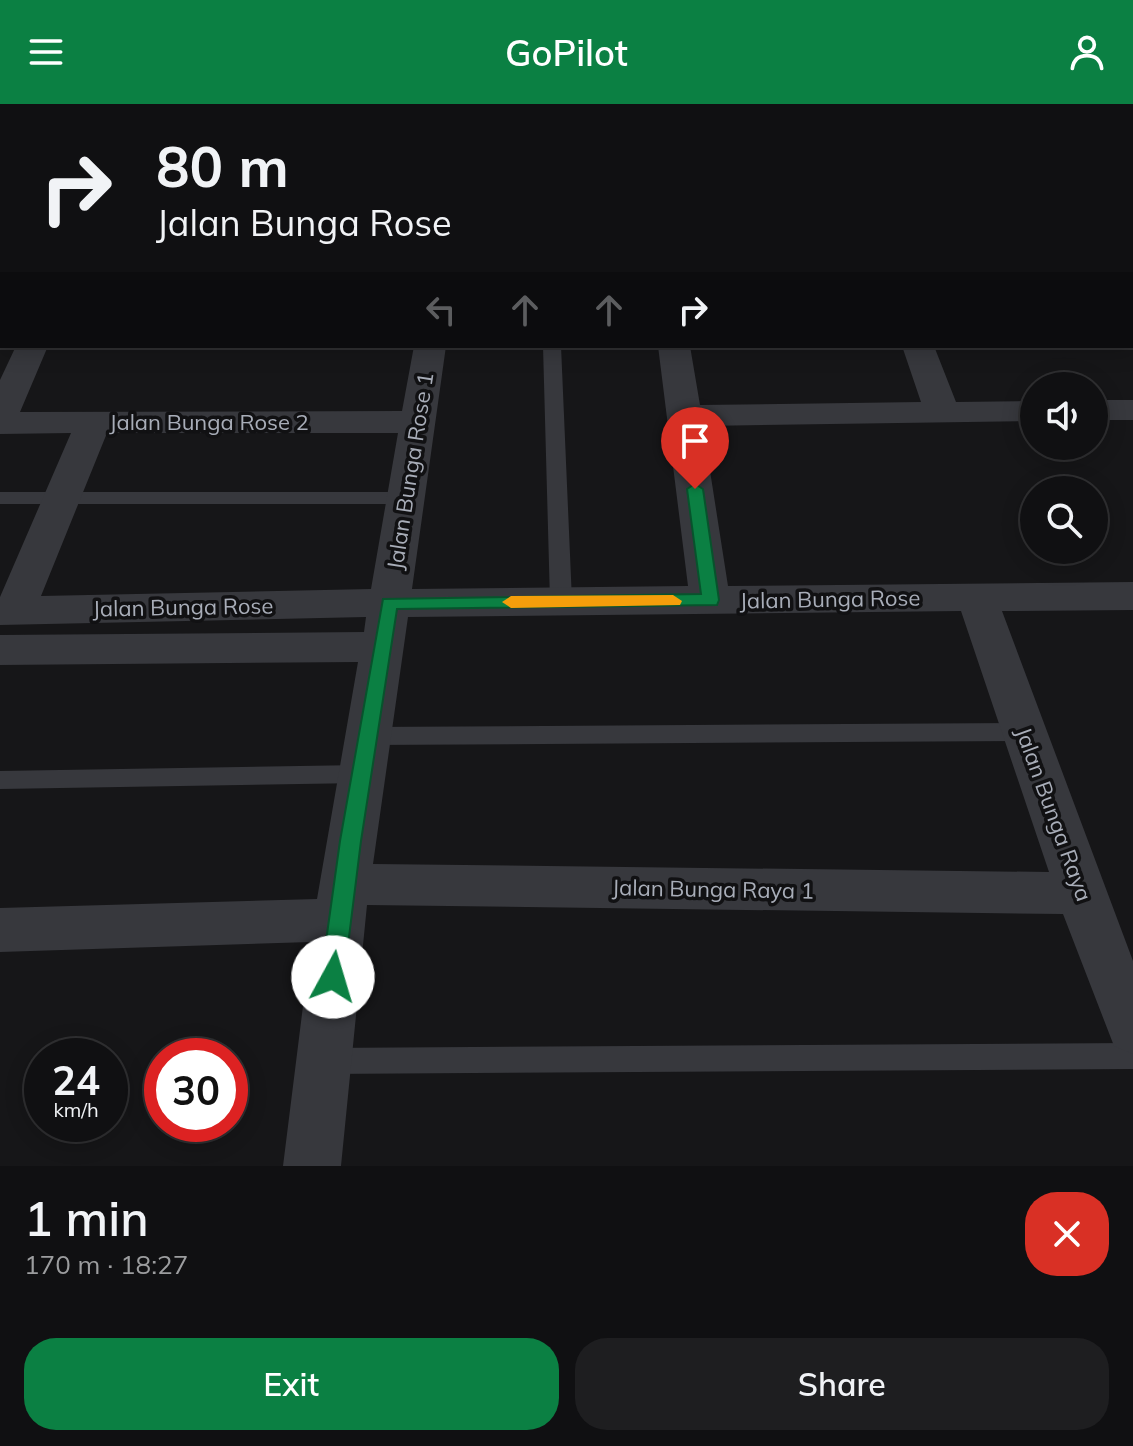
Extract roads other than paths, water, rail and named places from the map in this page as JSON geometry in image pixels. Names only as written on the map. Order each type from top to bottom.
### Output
[{"type":"street","points":[[0,420],[31,348]]},
{"type":"street","name":"Jalan Bunga Rose 1","points":[[312,1166],[342,902],[430,348]]},
{"type":"street","points":[[674,348],[710,600]]},
{"type":"street","points":[[919,348],[942,412]]},
{"type":"street","points":[[1108,410],[1133,410]]},
{"type":"street","points":[[684,416],[1020,411]]},
{"type":"street","name":"Jalan Bunga Rose 2","points":[[0,420],[418,422]]},
{"type":"street","points":[[8,610],[94,422]]},
{"type":"street","name":"Jalan Bunga Rose","points":[[8,610],[385,625],[561,601],[1133,596]]},
{"type":"street","name":"Jalan Bunga Raya","points":[[977,598],[1081,893],[1133,1029]]},
{"type":"street","points":[[0,650],[385,625]]},
{"type":"street","name":"Jalan Bunga Raya 1","points":[[0,930],[342,902],[1081,893]]},
{"type":"lane","points":[[552,348],[561,601]]},
{"type":"lane","points":[[0,498],[406,498]]},
{"type":"lane","points":[[0,780],[364,755],[1024,732]]},
{"type":"lane","points":[[324,1061],[1133,1056]]}]
